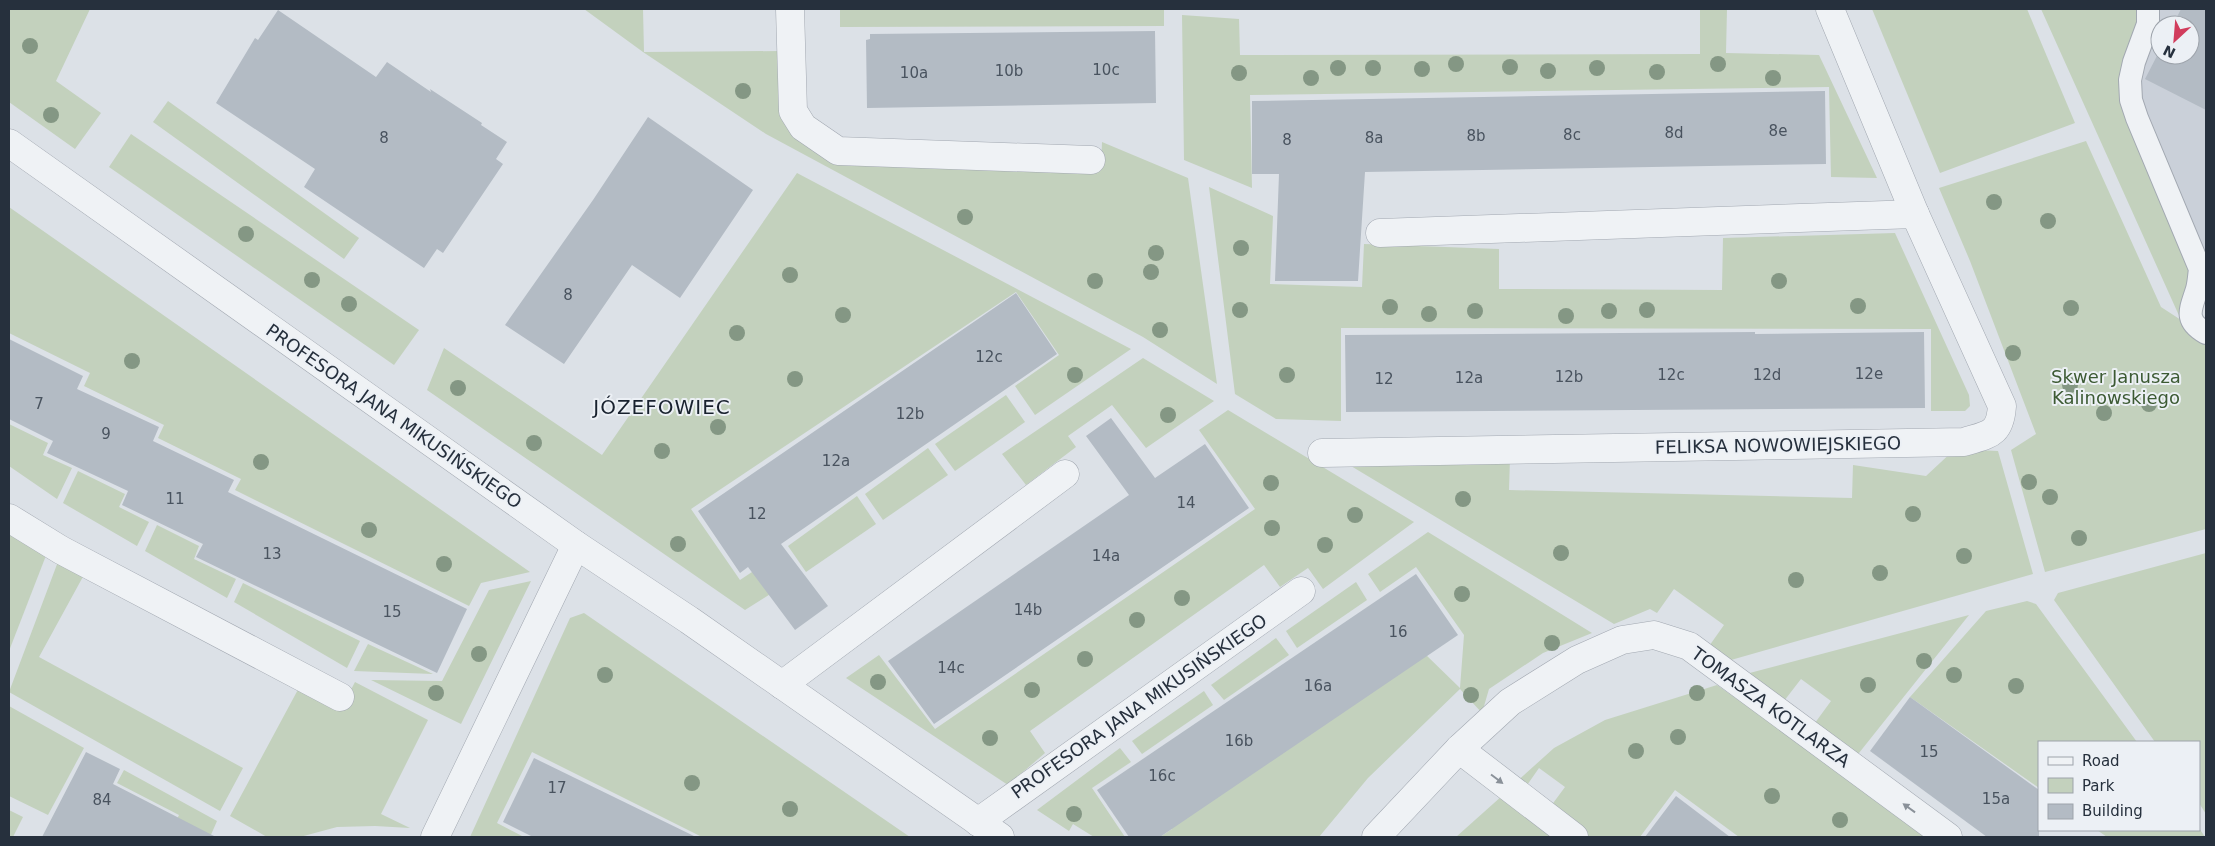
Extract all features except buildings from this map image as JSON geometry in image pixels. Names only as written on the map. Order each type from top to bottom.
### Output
[{"type":"street","points":[[790,9],[793,111],[803,127],[838,151],[1091,160]]},
{"type":"street","name":"FELIKSA NOWOWIEJSKIEGO","points":[[1322,453],[1964,442],[1992,433],[2001,421],[2002,406],[1915,214],[1830,9]]},
{"type":"street","name":"PROFESORA JANA MIKUSIŃSKIEGO","points":[[9,143],[576,546],[782,685],[1000,837]]},
{"type":"street","points":[[1380,233],[1915,214]]},
{"type":"street","points":[[782,685],[1065,474]]},
{"type":"street","points":[[9,518],[61,550],[340,697]]},
{"type":"street","points":[[435,837],[576,546]]},
{"type":"street","name":"PROFESORA JANA MIKUSIŃSKIEGO","points":[[978,822],[1301,591]]},
{"type":"street","name":"TOMASZA KOTLARZA","points":[[1376,837],[1458,749],[1510,702],[1578,660],[1622,640],[1654,635],[1689,646],[1948,837]]},
{"type":"street","points":[[1458,749],[1574,837]]},
{"type":"lane","points":[[2148,9],[2148,24],[2134,62],[2130,80],[2131,100],[2200,268],[2198,288],[2190,305],[2191,319],[2199,329],[2206,333]]},
{"type":"shaded area","points":[[2154,9],[2206,9],[2206,265],[2137,95],[2150,29],[2150,65],[2200,65],[2200,15],[2153,15]]},
{"type":"green space","points":[[9,9],[90,9],[56,81],[101,113],[75,149],[9,102]]},
{"type":"green space","points":[[584,9],[643,9],[644,52],[779,51],[783,110],[835,158],[1101,169],[1102,142],[1188,178],[1217,384],[1143,337],[766,134],[643,52]]},
{"type":"green space","points":[[840,9],[1164,9],[1164,26],[840,27]]},
{"type":"green space","points":[[1700,9],[1727,9],[1726,53],[1819,55],[1877,178],[1831,177],[1829,87],[1250,95],[1252,188],[1184,160],[1182,15],[1239,19],[1240,55],[1700,54]]},
{"type":"green space","points":[[1872,9],[2027,9],[2075,123],[1940,173]]},
{"type":"green space","name":"Skwer Janusza Kalinowskiego","points":[[2041,9],[2139,9],[2139,26],[2124,68],[2193,267],[2206,339],[2206,529],[2045,572],[2011,450],[2036,434],[1970,261],[1939,188],[2086,141],[2161,307],[2181,320]]},
{"type":"green space","points":[[168,101],[359,238],[344,259],[153,122]]},
{"type":"green space","points":[[131,134],[419,330],[394,365],[109,167]]},
{"type":"green space","points":[[797,173],[1131,349],[1035,415],[1015,386],[1059,355],[1016,292],[691,509],[740,580],[779,554],[796,578],[745,610],[427,390],[444,348],[602,455]]},
{"type":"green space","points":[[1209,187],[1273,216],[1270,284],[1362,287],[1364,244],[1499,249],[1499,289],[1722,290],[1723,238],[1895,233],[1969,395],[1970,406],[1965,411],[1931,411],[1931,329],[1341,328],[1341,421],[1276,419],[1235,394]]},
{"type":"green space","points":[[9,207],[530,572],[481,583],[469,606],[235,490],[241,479],[158,438],[164,425],[84,386],[90,373],[9,333]]},
{"type":"green space","points":[[1143,358],[1214,401],[1146,448],[1112,405],[1068,436],[1076,447],[1026,485],[1002,454]]},
{"type":"green space","points":[[1006,395],[1025,422],[955,471],[935,444]]},
{"type":"green space","points":[[1228,410],[1414,522],[1323,589],[1308,568],[1280,587],[1264,565],[1030,731],[1045,753],[1008,785],[846,678],[879,655],[935,729],[1255,509],[1199,430]]},
{"type":"green space","points":[[9,424],[48,443],[43,455],[72,468],[57,499],[9,466]]},
{"type":"green space","points":[[928,448],[948,475],[883,520],[865,494]]},
{"type":"green space","points":[[1955,449],[1998,451],[2033,574],[1724,662],[1707,649],[1724,625],[1674,589],[1657,613],[1650,609],[1614,624],[1341,460],[1510,458],[1509,490],[1852,498],[1853,465],[1926,476]]},
{"type":"green space","points":[[78,471],[125,494],[119,507],[149,522],[137,546],[63,503]]},
{"type":"green space","points":[[857,496],[876,524],[806,572],[788,546]]},
{"type":"green space","points":[[157,525],[199,546],[194,559],[236,579],[227,598],[145,551]]},
{"type":"green space","points":[[9,529],[47,553],[9,651]]},
{"type":"green space","points":[[1428,532],[1592,633],[1543,653],[1489,689],[1482,713],[1460,689],[1368,778],[1319,837],[1160,837],[1172,829],[1167,825],[1424,653],[1460,688],[1464,635],[1416,567],[1380,592],[1368,574]]},
{"type":"green space","points":[[2206,553],[2206,814],[2200,805],[2200,741],[2154,741],[2054,600],[2058,593]]},
{"type":"green space","points":[[59,559],[85,573],[39,657],[243,768],[220,811],[9,692]]},
{"type":"green space","points":[[531,581],[461,724],[371,680],[442,681],[489,590]]},
{"type":"green space","points":[[1356,582],[1367,600],[1297,648],[1286,631]]},
{"type":"green space","points":[[243,583],[360,641],[347,668],[234,602]]},
{"type":"green space","points":[[2027,601],[2036,604],[2136,741],[2038,741],[2038,787],[1910,697],[1986,611]]},
{"type":"green space","points":[[584,613],[910,837],[702,837],[532,752],[497,823],[524,837],[470,837],[570,618]]},
{"type":"green space","points":[[1969,615],[1855,758],[1812,727],[1831,701],[1801,679],[1784,701],[1742,675]]},
{"type":"green space","points":[[1276,638],[1289,655],[1224,700],[1211,685]]},
{"type":"green space","points":[[368,644],[433,674],[354,671]]},
{"type":"green space","points":[[355,682],[428,720],[381,814],[410,828],[375,826],[337,827],[300,837],[267,837],[230,816],[301,684],[343,705]]},
{"type":"green space","points":[[1717,685],[1933,837],[1739,837],[1675,790],[1640,837],[1584,837],[1548,810],[1565,787],[1539,768],[1523,791],[1514,784],[1554,748],[1605,720]]},
{"type":"green space","points":[[1204,691],[1213,705],[1142,754],[1132,741]]},
{"type":"green space","points":[[9,706],[84,748],[48,815],[9,796]]},
{"type":"green space","points":[[1120,748],[1131,762],[1092,788],[1125,837],[1094,837],[1073,824],[1069,831],[1037,810]]},
{"type":"green space","points":[[124,770],[217,821],[210,837],[168,837],[179,815],[117,783]]},
{"type":"green space","points":[[1503,795],[1560,837],[1456,837]]},
{"type":"green space","points":[[9,810],[23,817],[13,837],[9,837]]},
{"type":"green space","points":[[2200,830],[2205,837],[2107,837],[2098,831]]},
{"type":"district","name":"JÓZEFOWIEC","points":[[662,407]]}]
